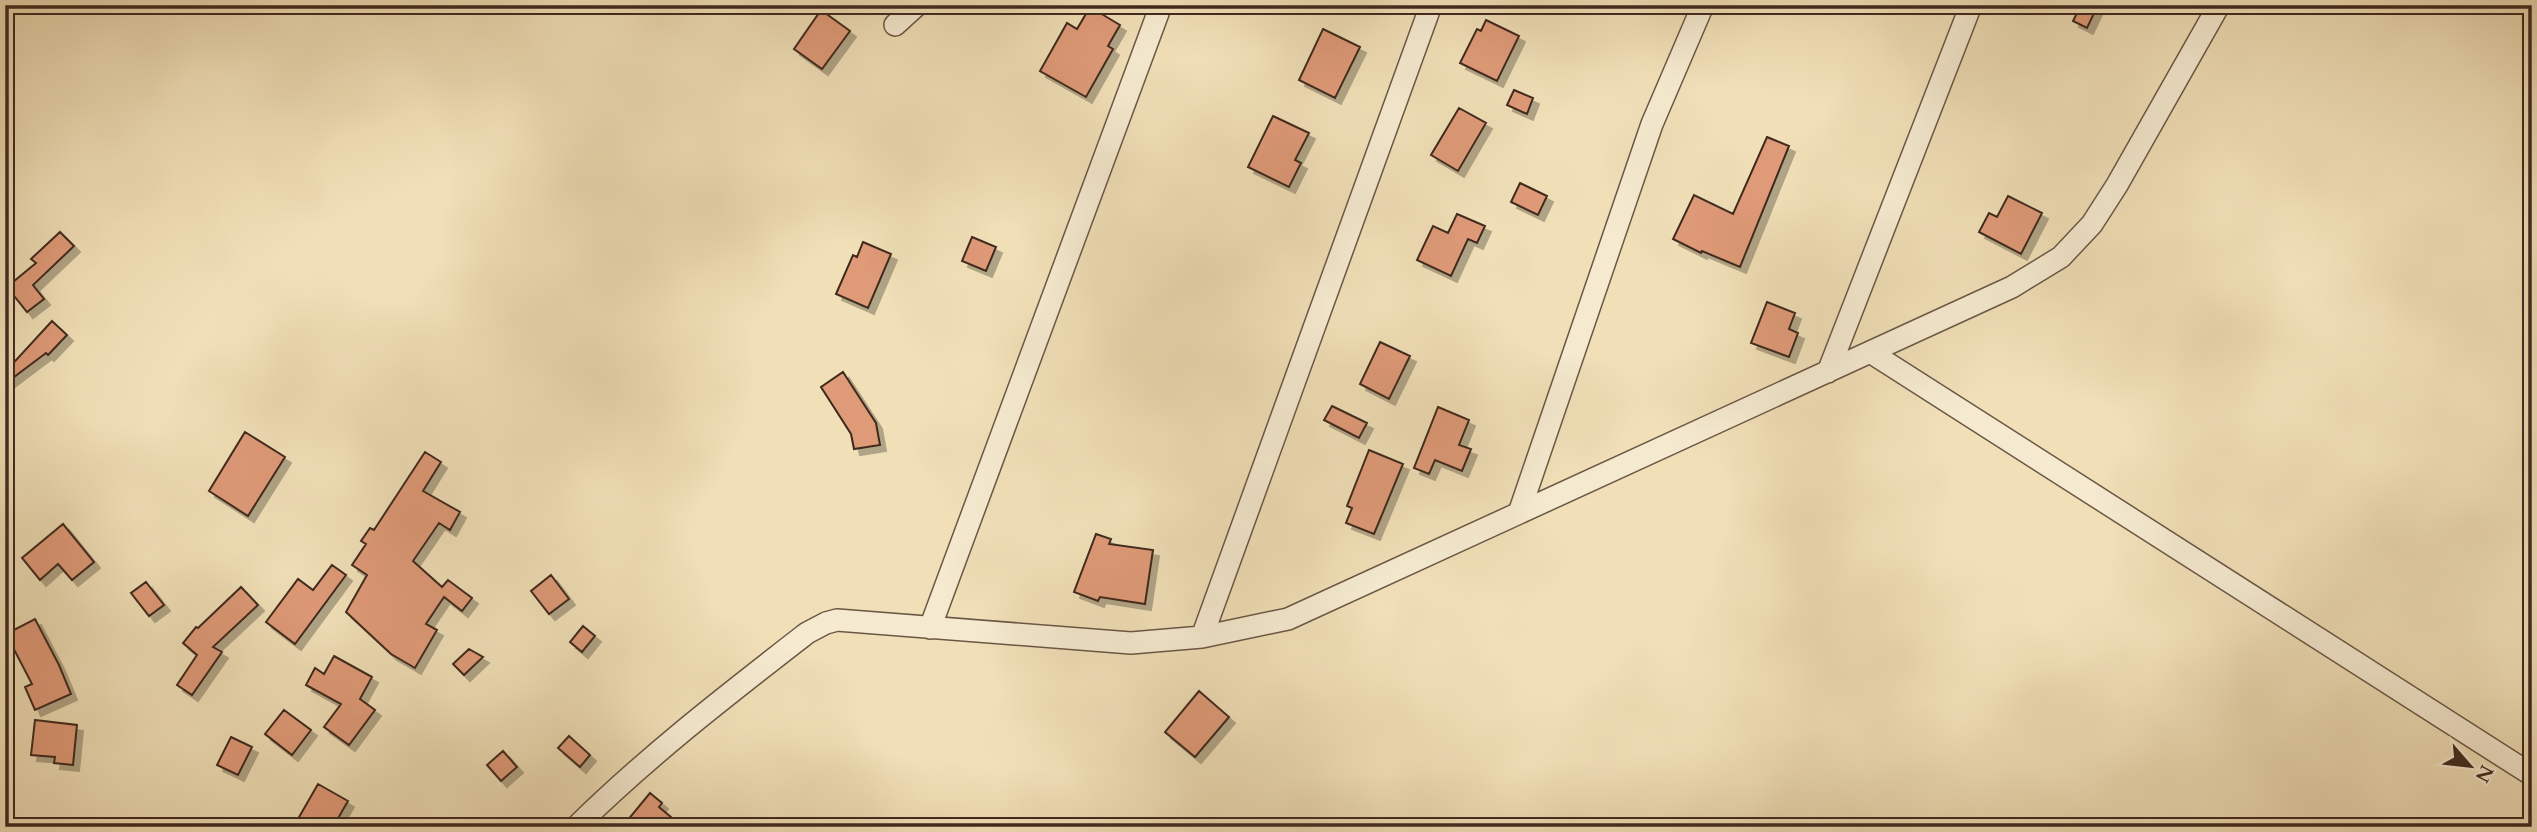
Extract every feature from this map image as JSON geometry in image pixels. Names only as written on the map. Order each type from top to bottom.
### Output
[{"type":"street","points":[[895,25],[917,5]]},
{"type":"street","points":[[930,628],[1161,5]]},
{"type":"street","points":[[1202,637],[1432,5]]},
{"type":"street","points":[[1519,513],[1652,124],[1703,5]]},
{"type":"street","points":[[1828,372],[1971,5]]},
{"type":"street","points":[[576,827],[610,793],[701,715],[816,628],[837,620],[1131,643],[1202,637],[1288,619],[2012,287],[2061,257],[2092,224],[2219,5]]},
{"type":"street","points":[[1870,352],[2532,775]]},
{"type":"building","points":[[2081,5],[2098,5],[2087,28],[2073,21]]},
{"type":"building","points":[[1090,7],[1120,25],[1108,46],[1113,49],[1086,97],[1040,71],[1067,23],[1077,29]]},
{"type":"building","points":[[821,10],[850,31],[822,69],[794,49]]},
{"type":"building","points":[[1486,20],[1519,36],[1497,81],[1460,63],[1477,29],[1481,31]]},
{"type":"building","points":[[1323,29],[1360,47],[1335,98],[1299,80]]},
{"type":"building","points":[[1514,90],[1533,98],[1527,114],[1507,105]]},
{"type":"building","points":[[1459,108],[1486,123],[1458,171],[1431,155]]},
{"type":"building","points":[[1273,116],[1309,133],[1295,160],[1301,163],[1289,187],[1248,167]]},
{"type":"building","points":[[1767,137],[1789,146],[1740,267],[1702,251],[1701,253],[1673,239],[1694,195],[1733,214]]},
{"type":"building","points":[[1520,183],[1547,196],[1538,215],[1511,202]]},
{"type":"building","points":[[2008,196],[2042,213],[2021,254],[1979,232],[1989,213],[1997,217]]},
{"type":"building","points":[[1457,214],[1485,226],[1477,243],[1468,239],[1451,276],[1417,260],[1433,226],[1448,233]]},
{"type":"building","points":[[60,232],[74,246],[33,285],[44,299],[27,312],[7,287],[36,263],[31,259]]},
{"type":"building","points":[[972,237],[996,247],[986,271],[962,261]]},
{"type":"building","points":[[863,242],[891,254],[868,308],[836,294],[853,255],[857,257]]},
{"type":"building","points":[[1767,302],[1795,313],[1789,329],[1798,333],[1789,357],[1751,343]]},
{"type":"building","points":[[52,321],[67,335],[48,355],[46,353],[6,383],[5,372]]},
{"type":"building","points":[[1380,342],[1410,356],[1389,399],[1360,384]]},
{"type":"building","points":[[843,372],[876,423],[880,445],[854,449],[851,434],[821,387]]},
{"type":"building","points":[[1332,406],[1367,423],[1359,438],[1324,420]]},
{"type":"building","points":[[1438,407],[1469,420],[1459,445],[1471,449],[1462,471],[1435,460],[1429,474],[1414,468]]},
{"type":"building","points":[[245,432],[285,457],[248,516],[209,491]]},
{"type":"building","points":[[1369,450],[1403,464],[1374,534],[1346,523],[1352,508],[1347,506]]},
{"type":"building","points":[[425,452],[441,462],[423,491],[460,512],[450,530],[439,523],[413,561],[442,587],[448,580],[472,598],[462,611],[444,597],[426,624],[437,630],[415,668],[391,654],[346,612],[367,575],[352,565],[366,544],[361,541],[370,528],[374,530]]},
{"type":"building","points":[[63,524],[94,562],[72,580],[58,564],[40,580],[22,558]]},
{"type":"building","points":[[1096,534],[1111,539],[1109,544],[1153,550],[1145,604],[1100,597],[1098,601],[1074,592]]},
{"type":"building","points":[[332,565],[346,575],[295,644],[266,622],[298,579],[313,590]]},
{"type":"building","points":[[551,575],[569,599],[549,614],[531,591]]},
{"type":"building","points":[[146,582],[164,605],[149,616],[131,593]]},
{"type":"building","points":[[241,587],[258,605],[213,647],[222,652],[192,695],[177,685],[197,655],[183,643],[196,627]]},
{"type":"building","points":[[35,619],[71,694],[35,710],[25,687],[32,684],[6,634]]},
{"type":"building","points":[[583,626],[595,636],[582,652],[570,642]]},
{"type":"building","points":[[469,649],[483,657],[464,675],[453,664]]},
{"type":"building","points":[[334,656],[372,677],[360,699],[375,710],[349,745],[324,727],[341,704],[306,685],[315,668],[324,674]]},
{"type":"building","points":[[1199,691],[1229,717],[1195,757],[1165,732]]},
{"type":"building","points":[[284,710],[311,730],[292,755],[265,734]]},
{"type":"building","points":[[35,720],[77,725],[73,765],[54,763],[55,757],[31,755]]},
{"type":"building","points":[[569,736],[590,755],[580,767],[558,748]]},
{"type":"building","points":[[231,737],[252,747],[238,775],[217,765]]},
{"type":"building","points":[[503,751],[517,767],[501,781],[487,765]]},
{"type":"building","points":[[318,784],[348,801],[333,827],[312,827],[298,819]]},
{"type":"building","points":[[650,793],[662,803],[659,807],[683,827],[622,827]]}]
